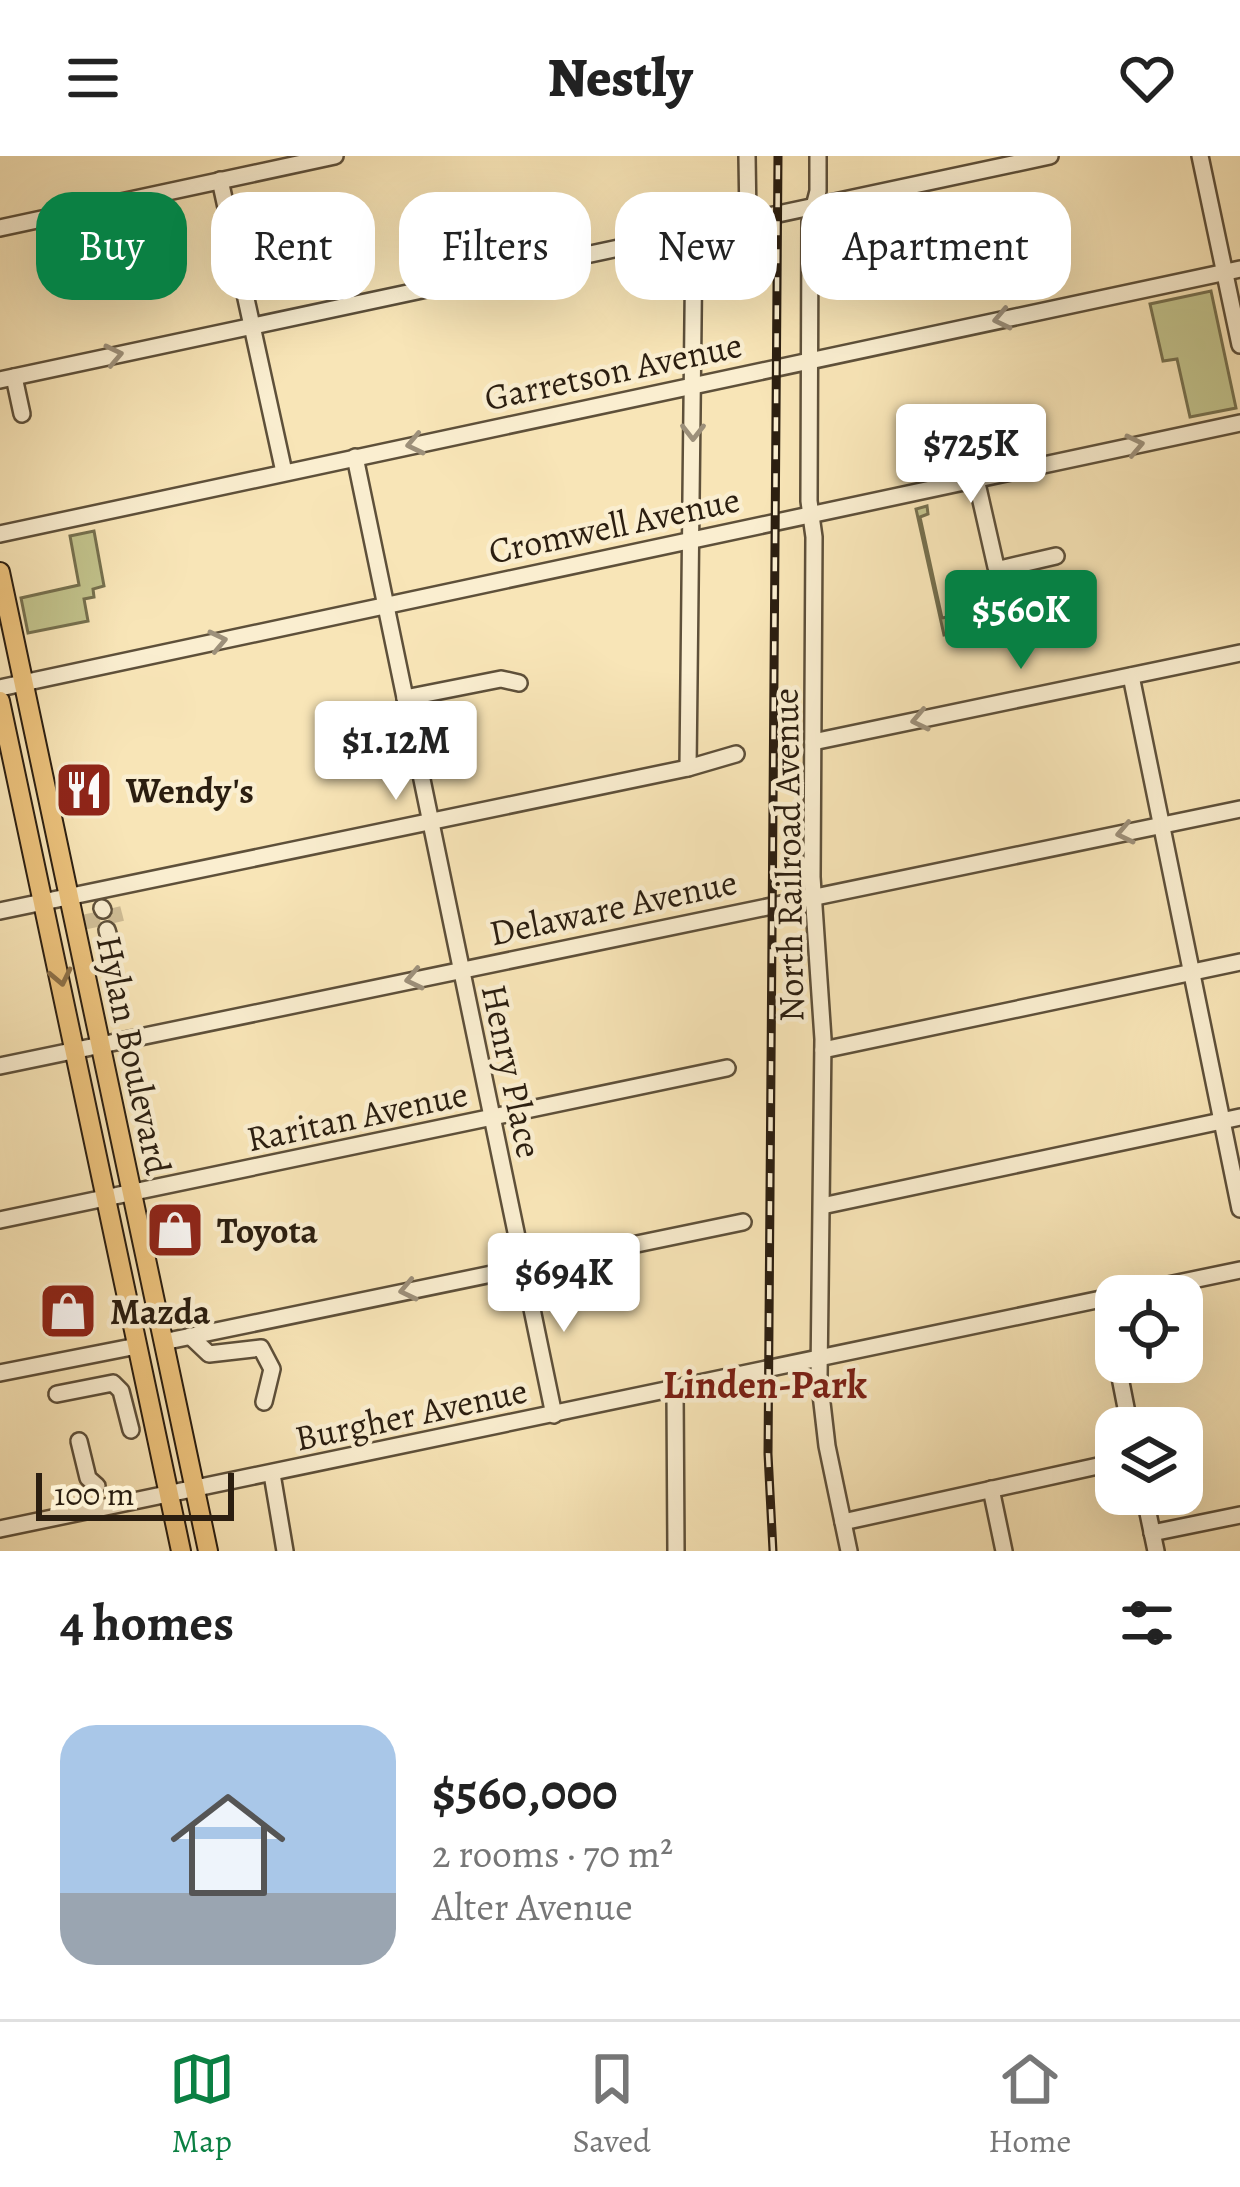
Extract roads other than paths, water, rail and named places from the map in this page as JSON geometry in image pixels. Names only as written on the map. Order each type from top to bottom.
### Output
[{"type":"main road","name":"Hylan Boulevard","points":[[0,572],[208,1551]]},
{"type":"main road","name":"Hylan Boulevard","points":[[0,701],[181,1551]]},
{"type":"street","points":[[0,228],[334,156]]},
{"type":"street","points":[[747,156],[748,192]]},
{"type":"street","name":"North Railroad Avenue","points":[[815,192],[818,156]]},
{"type":"street","points":[[883,192],[1050,156]]},
{"type":"street","points":[[1200,156],[1232,270],[1240,345]]},
{"type":"street","points":[[220,180],[284,472]]},
{"type":"street","points":[[22,414],[7,378],[615,248]]},
{"type":"street","name":"Garretson Avenue","points":[[0,534],[1232,270]]},
{"type":"street","points":[[688,768],[694,300]]},
{"type":"street","name":"North Railroad Avenue","points":[[809,300],[814,896],[823,1050],[818,1360],[824,1429],[849,1551]]},
{"type":"street","name":"Cromwell Avenue","points":[[0,688],[1240,423]]},
{"type":"street","name":"Henry Place","points":[[356,457],[554,1415]]},
{"type":"street","points":[[976,478],[996,567],[1056,556]]},
{"type":"street","points":[[813,742],[1240,653]]},
{"type":"street","points":[[1131,676],[1193,972],[1232,1119],[1240,1209]]},
{"type":"street","points":[[405,698],[501,679],[519,683]]},
{"type":"street","points":[[0,911],[688,768],[736,754]]},
{"type":"street","name":"Delaware Avenue","points":[[0,1066],[1240,809]]},
{"type":"street","points":[[823,1050],[1240,962]]},
{"type":"street","name":"Raritan Avenue","points":[[0,1220],[728,1068]]},
{"type":"street","points":[[822,1205],[1232,1119]]},
{"type":"street","points":[[163,1342],[743,1222]]},
{"type":"street","name":"Burgher Avenue","points":[[1203,1278],[1240,1270]]},
{"type":"street","name":"Burgher Avenue","points":[[0,1529],[1095,1300]]},
{"type":"street","points":[[190,1336],[212,1355],[261,1348],[272,1369],[264,1402]]},
{"type":"street","points":[[0,1373],[137,1346]]},
{"type":"street","points":[[57,1394],[113,1383],[121,1391],[131,1430]]},
{"type":"street","points":[[675,1391],[676,1551]]},
{"type":"street","points":[[83,1440],[103,1509]]},
{"type":"street","points":[[843,1522],[1095,1467]]},
{"type":"street","points":[[272,1474],[286,1551]]},
{"type":"street","points":[[991,1489],[1004,1551]]},
{"type":"street","points":[[1148,1515],[1156,1551]]},
{"type":"street","points":[[1152,1532],[1240,1515]]},
{"type":"tunnel","points":[[113,908],[118,928]]},
{"type":"tunnel","points":[[91,913],[95,933]]},
{"type":"railway","points":[[773,1551],[768,1454],[778,156]]},
{"type":"place","name":"Wendy's","points":[[84,790]]},
{"type":"place","name":"Toyota","points":[[175,1230]]},
{"type":"place","name":"Mazda","points":[[68,1311]]},
{"type":"district","name":"Linden-Park","points":[[765,1384]]}]
